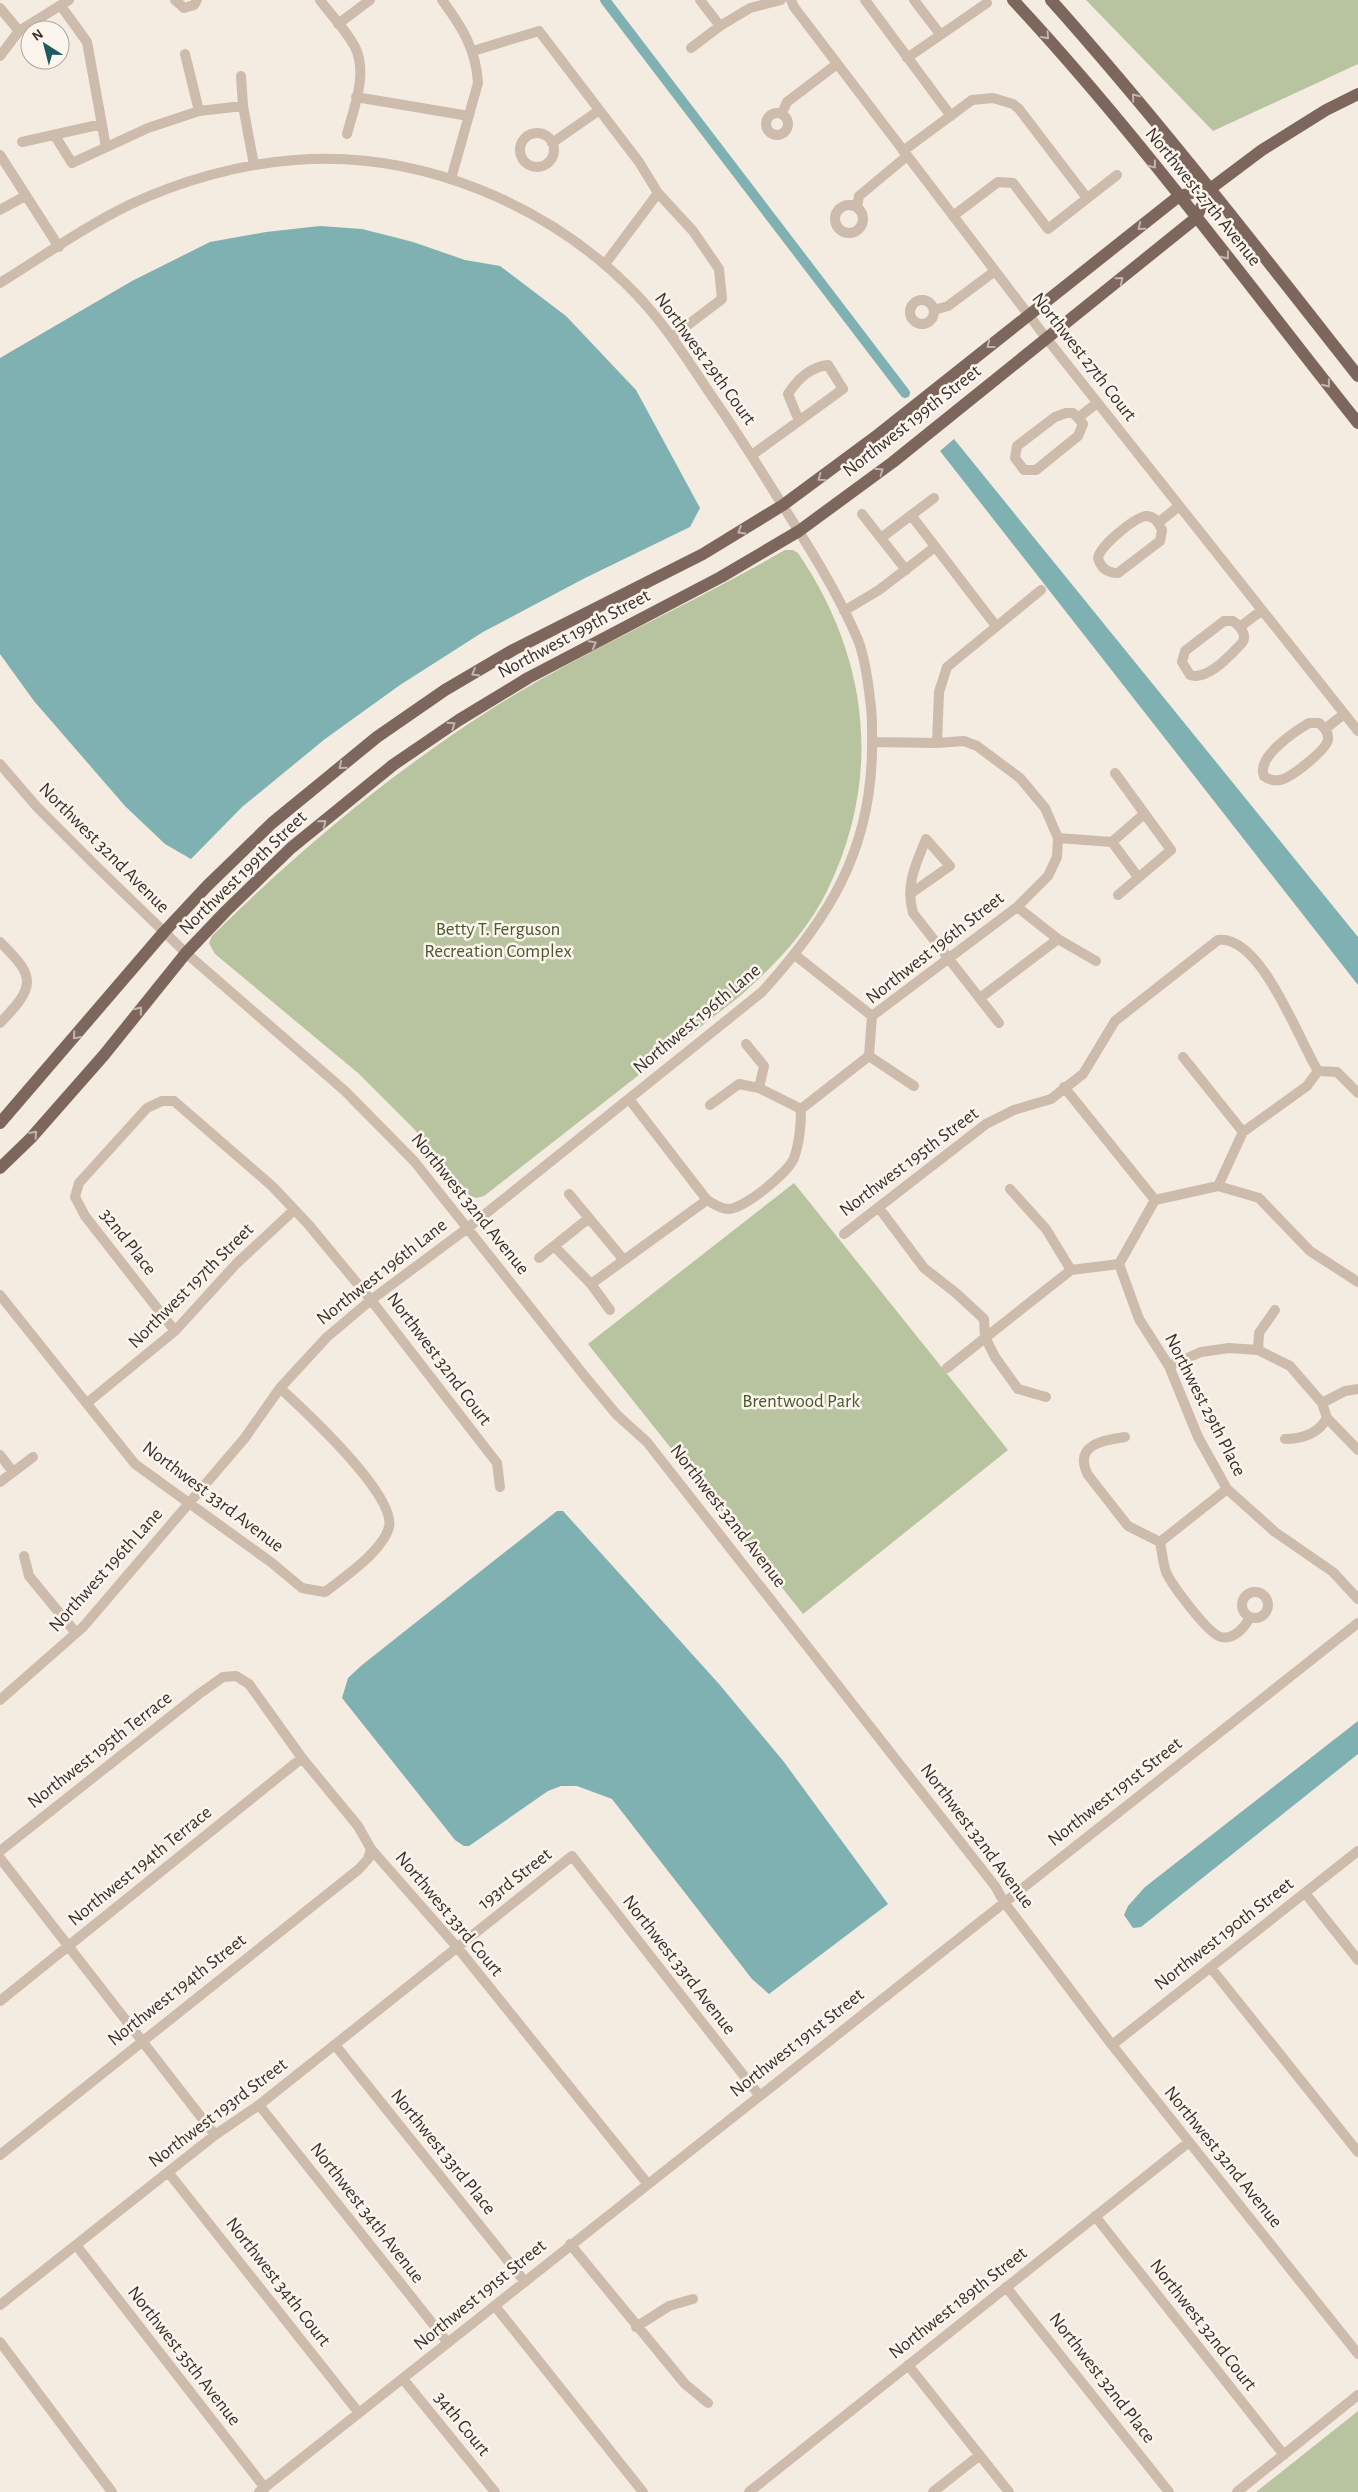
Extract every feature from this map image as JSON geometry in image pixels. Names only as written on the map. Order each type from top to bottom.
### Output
[{"type":"main road","name":"Northwest 27th Avenue","points":[[1013,0],[1047,36],[1179,196],[1358,423]]},
{"type":"main road","name":"Northwest 27th Avenue","points":[[1052,0],[1122,80],[1358,376]]},
{"type":"main road","name":"Northwest 199th Street","points":[[0,1123],[164,932],[272,823],[392,727],[446,690],[513,650],[703,554],[783,505],[879,434],[1179,196],[1210,189],[1262,150],[1326,110],[1358,94]]},
{"type":"main road","name":"Northwest 199th Street","points":[[0,1168],[31,1138],[104,1055],[186,953],[291,848],[393,765],[460,720],[528,678],[721,578],[799,531],[893,462],[1196,218],[1210,189]]},
{"type":"street","points":[[175,0],[184,8],[194,5],[197,0]]},
{"type":"street","points":[[320,0],[355,48],[360,69],[356,97],[347,134]]},
{"type":"street","points":[[338,24],[370,0]]},
{"type":"street","points":[[442,0],[473,51],[478,83],[452,179]]},
{"type":"street","points":[[700,0],[720,26]]},
{"type":"street","points":[[691,48],[720,26],[750,8],[781,0]]},
{"type":"street","name":"Northwest 27th Court","points":[[791,0],[837,64],[1028,315],[1358,731]]},
{"type":"street","points":[[865,0],[951,116]]},
{"type":"street","points":[[914,0],[940,34]]},
{"type":"street","points":[[39,20],[65,3],[87,42],[106,147]]},
{"type":"street","points":[[907,58],[987,3]]},
{"type":"street","points":[[0,8],[20,32],[0,56]]},
{"type":"street","points":[[473,51],[539,31],[598,111],[639,162],[658,193],[693,231],[720,269],[722,299],[672,336]]},
{"type":"street","points":[[185,54],[199,111]]},
{"type":"street","points":[[782,113],[787,102],[837,64]]},
{"type":"street","points":[[242,76],[243,106],[254,165]]},
{"type":"street","points":[[356,97],[469,116]]},
{"type":"street","points":[[857,207],[859,196],[905,154],[951,116],[972,100],[993,98],[1013,104],[1087,198]]},
{"type":"street","points":[[55,136],[72,163],[148,128],[199,111],[243,106]]},
{"type":"street","points":[[552,143],[598,111]]},
{"type":"street","points":[[22,142],[102,124]]},
{"type":"street","points":[[0,155],[59,247]]},
{"type":"street","name":"Northwest 29th Court","points":[[0,283],[125,207],[154,194],[254,165],[297,160],[344,160],[392,165],[452,179],[494,195],[550,225],[605,264],[637,295],[672,336],[752,455],[799,531],[844,611],[860,644],[871,702],[872,742]]},
{"type":"street","points":[[953,216],[998,182],[1014,183],[1048,229],[1117,175]]},
{"type":"street","points":[[605,264],[658,193]]},
{"type":"street","points":[[0,210],[25,196]]},
{"type":"street","points":[[934,310],[948,306],[995,271]]},
{"type":"street","points":[[752,455],[799,421],[843,389],[828,365],[818,366],[796,382],[788,394],[799,421]]},
{"type":"street","points":[[1078,418],[1097,403]]},
{"type":"street","points":[[1073,413],[1078,418],[1083,424],[1078,436],[1036,470],[1024,470],[1020,467],[1015,458],[1017,446],[1060,414],[1073,413]]},
{"type":"street","points":[[881,538],[934,498]]},
{"type":"street","points":[[1158,523],[1179,506]]},
{"type":"street","points":[[862,514],[906,570]]},
{"type":"street","points":[[911,515],[996,626]]},
{"type":"street","points":[[1150,516],[1158,523],[1162,530],[1160,541],[1125,570],[1112,573],[1102,567],[1098,558],[1102,548],[1137,519],[1150,516]]},
{"type":"street","points":[[844,611],[906,570],[936,547]]},
{"type":"street","points":[[938,743],[938,692],[947,667],[1041,590]]},
{"type":"street","points":[[1240,627],[1262,610]]},
{"type":"street","points":[[1224,621],[1233,621],[1240,627],[1244,634],[1242,643],[1208,672],[1195,677],[1186,671],[1182,657],[1192,646],[1224,621]]},
{"type":"street","points":[[1325,729],[1344,714]]},
{"type":"street","points":[[1318,723],[1325,729],[1328,739],[1322,750],[1292,774],[1278,781],[1264,776],[1263,766],[1269,753],[1305,725],[1318,723]]},
{"type":"street","points":[[872,742],[938,743],[964,741],[977,746],[1020,778],[1046,808],[1058,838],[1112,842],[1144,814]]},
{"type":"street","name":"Northwest 196th Lane","points":[[0,1700],[76,1633],[244,1439],[280,1388],[327,1337],[371,1300],[469,1227],[762,992],[795,955],[830,906],[859,839],[871,781],[872,742]]},
{"type":"street","name":"Northwest 32nd Avenue","points":[[0,764],[37,807],[164,932],[339,1086],[414,1161],[469,1227],[587,1379],[617,1415],[647,1442],[983,1870],[1004,1902],[1112,2045],[1358,2354]]},
{"type":"street","points":[[1115,774],[1172,850],[1118,895]]},
{"type":"street","name":"Northwest 196th Street","points":[[869,1056],[872,1016],[1017,907],[1048,876],[1057,857],[1058,838]]},
{"type":"street","points":[[910,894],[950,866],[926,839],[910,877],[910,894],[913,913],[999,1023]]},
{"type":"street","points":[[1112,842],[1138,877]]},
{"type":"street","points":[[1017,907],[1058,939],[1096,961]]},
{"type":"street","points":[[980,998],[1058,939]]},
{"type":"street","name":"Northwest 195th Street","points":[[844,1234],[986,1124],[1014,1110],[1051,1099],[1083,1074],[1114,1021],[1218,940],[1226,939],[1238,943],[1263,970],[1288,1010],[1306,1052],[1318,1071]]},
{"type":"street","points":[[0,942],[21,964],[29,979],[24,994],[0,1023]]},
{"type":"street","points":[[795,955],[872,1016]]},
{"type":"street","points":[[746,1044],[764,1066],[759,1088]]},
{"type":"street","points":[[801,1109],[869,1056],[914,1086]]},
{"type":"street","points":[[1183,1058],[1243,1132]]},
{"type":"street","points":[[1218,1186],[1243,1132],[1307,1086],[1318,1071],[1337,1072],[1358,1093]]},
{"type":"street","points":[[710,1105],[739,1084],[759,1088],[801,1109]]},
{"type":"street","points":[[1064,1088],[1155,1200]]},
{"type":"street","points":[[629,1099],[707,1200],[719,1207],[730,1209],[743,1205],[783,1174],[794,1160],[802,1130],[801,1109]]},
{"type":"street","name":"Northwest 32nd Court","points":[[75,1197],[79,1183],[147,1108],[162,1101],[174,1101],[272,1186],[308,1224],[371,1300],[497,1464],[500,1487]]},
{"type":"street","points":[[948,1368],[1071,1270],[1119,1264],[1155,1200],[1218,1186],[1259,1198],[1310,1251],[1358,1282]]},
{"type":"street","points":[[1010,1189],[1046,1228],[1071,1270]]},
{"type":"street","points":[[569,1194],[623,1259]]},
{"type":"street","name":"32nd Place","points":[[75,1197],[85,1216],[175,1331]]},
{"type":"street","points":[[591,1284],[707,1200]]},
{"type":"street","points":[[879,1208],[924,1268],[956,1293],[984,1319],[985,1337],[995,1357],[1018,1389],[1046,1397]]},
{"type":"street","name":"Northwest 197th Street","points":[[87,1403],[151,1353],[175,1331],[236,1264],[294,1210]]},
{"type":"street","points":[[539,1258],[589,1218]]},
{"type":"street","points":[[554,1246],[591,1284],[610,1310]]},
{"type":"street","name":"Northwest 29th Place","points":[[1119,1264],[1139,1319],[1169,1366],[1198,1437],[1227,1489],[1275,1532],[1333,1572],[1358,1599]]},
{"type":"street","name":"Northwest 33rd Avenue","points":[[0,1295],[136,1464],[272,1563],[302,1588],[325,1592],[368,1557],[385,1536],[389,1527],[389,1517],[385,1504],[337,1443],[280,1388]]},
{"type":"street","points":[[1258,1350],[1259,1333],[1275,1310]]},
{"type":"street","points":[[1169,1366],[1201,1352],[1229,1348],[1258,1350],[1290,1366],[1322,1403],[1327,1418],[1358,1450]]},
{"type":"street","points":[[1322,1403],[1345,1391],[1358,1389]]},
{"type":"street","points":[[1285,1439],[1297,1439],[1310,1435],[1323,1425],[1327,1418]]},
{"type":"street","points":[[1125,1437],[1100,1440],[1084,1456],[1084,1468],[1128,1526],[1160,1542]]},
{"type":"street","points":[[0,1455],[13,1472]]},
{"type":"street","points":[[0,1482],[33,1456]]},
{"type":"street","points":[[1160,1542],[1227,1489]]},
{"type":"street","points":[[1160,1542],[1166,1572],[1212,1632],[1221,1637],[1234,1635],[1245,1627],[1250,1617]]},
{"type":"street","points":[[24,1556],[29,1576],[76,1633]]},
{"type":"street","name":"Northwest 191st Street","points":[[262,2490],[647,2183],[1358,1623]]},
{"type":"street","name":"Northwest 33rd Court","points":[[223,1676],[236,1676],[249,1684],[302,1758],[358,1826],[371,1849],[457,1947],[647,2183]]},
{"type":"street","name":"Northwest 195th Terrace","points":[[0,1851],[223,1676]]},
{"type":"street","name":"Northwest 194th Terrace","points":[[0,2001],[302,1758]]},
{"type":"street","name":"Northwest 194th Street","points":[[0,2155],[359,1869],[368,1859],[371,1849]]},
{"type":"street","name":"Northwest 190th Street","points":[[1112,2045],[1358,1851]]},
{"type":"street","name":"Northwest 33rd Avenue","points":[[572,1856],[759,2095]]},
{"type":"street","name":"193rd Street","points":[[457,1947],[572,1856]]},
{"type":"street","points":[[0,1858],[70,1946],[215,2136]]},
{"type":"street","points":[[1304,1893],[1358,1960]]},
{"type":"street","name":"Northwest 193rd Street","points":[[0,2305],[168,2172],[259,2105],[457,1947]]},
{"type":"street","points":[[1211,1968],[1358,2152]]},
{"type":"street","name":"Northwest 33rd Place","points":[[334,2045],[525,2282]]},
{"type":"street","name":"Northwest 34th Avenue","points":[[259,2105],[448,2342]]},
{"type":"street","name":"Northwest 189th Street","points":[[749,2492],[1189,2142]]},
{"type":"street","name":"Northwest 34th Court","points":[[168,2172],[359,2413]]},
{"type":"street","name":"Northwest 32nd Court","points":[[1095,2216],[1284,2455]]},
{"type":"street","points":[[570,2244],[636,2327],[685,2384],[708,2403]]},
{"type":"street","name":"Northwest 35th Avenue","points":[[76,2245],[262,2490]]},
{"type":"street","name":"Northwest 32nd Place","points":[[1006,2287],[1169,2492]]},
{"type":"street","points":[[636,2327],[669,2306],[693,2299]]},
{"type":"street","points":[[495,2306],[643,2492]]},
{"type":"street","points":[[0,2342],[112,2492]]},
{"type":"street","points":[[908,2365],[1009,2492]]},
{"type":"street","name":"34th Court","points":[[403,2379],[495,2492]]},
{"type":"street","points":[[1237,2492],[1358,2396]]},
{"type":"street","points":[[933,2492],[980,2455]]},
{"type":"green space","points":[[1086,0],[1358,0],[1358,64],[1213,131]]},
{"type":"green space","name":"Betty T. Ferguson Recreation Complex","points":[[785,550],[793,550],[798,553],[822,593],[840,634],[853,676],[860,718],[861,761],[856,805],[845,848],[827,891],[810,920],[789,948],[740,996],[484,1196],[476,1198],[468,1195],[414,1129],[358,1073],[215,954],[209,943],[212,936],[278,873],[313,843],[383,785],[458,731],[496,706],[567,665]]},
{"type":"green space","name":"Brentwood Park","points":[[794,1183],[1008,1450],[803,1614],[588,1344]]},
{"type":"green space","points":[[1358,2411],[1358,2492],[1256,2492]]},
{"type":"water","points":[[320,226],[362,229],[413,242],[465,260],[500,266],[566,316],[636,390],[700,508],[690,527],[585,578],[483,632],[400,685],[325,739],[242,807],[191,859],[165,844],[125,806],[34,701],[0,654],[0,358],[132,281],[210,242],[266,232]]},
{"type":"water","points":[[954,439],[1358,937],[1358,985],[940,451]]},
{"type":"water","points":[[557,1511],[563,1511],[719,1684],[784,1762],[888,1904],[769,1994],[752,1979],[612,1799],[577,1786],[561,1786],[548,1791],[469,1846],[464,1846],[455,1840],[342,1698],[348,1678],[362,1665]]},
{"type":"water","points":[[1358,1721],[1358,1754],[1141,1927],[1133,1928],[1124,1915],[1128,1906],[1145,1887]]},
{"type":"waterway","points":[[605,0],[905,393]]}]
